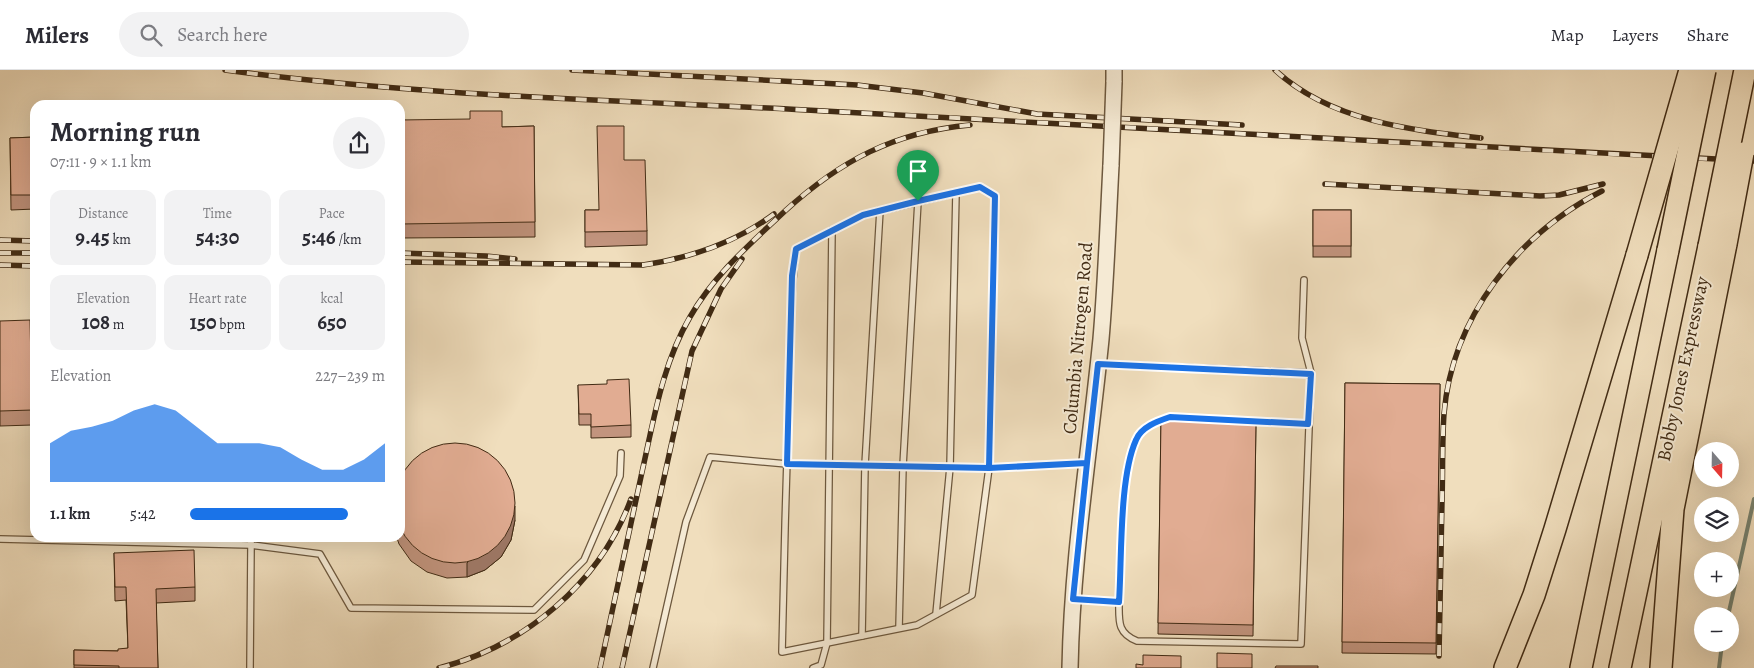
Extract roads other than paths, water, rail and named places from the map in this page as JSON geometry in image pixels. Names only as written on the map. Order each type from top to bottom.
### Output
[{"type":"highway","points":[[1506,668],[1534,595],[1555,529],[1690,70]]},
{"type":"highway","name":"Bobby Jones Expressway","points":[[1581,668],[1705,70]]},
{"type":"highway","name":"Bobby Jones Expressway","points":[[1620,668],[1717,245],[1746,70]]},
{"type":"highway","points":[[1661,668],[1674,509],[1717,245],[1754,86]]},
{"type":"street","name":"Columbia Nitrogen Road","points":[[1070,668],[1073,599],[1105,283],[1114,76]]},
{"type":"lane","points":[[980,187],[995,196],[989,468],[972,595],[917,624],[782,652],[792,276],[796,249],[863,215],[918,201],[980,187]]},
{"type":"lane","points":[[936,614],[950,467],[956,193]]},
{"type":"lane","points":[[899,628],[903,466],[918,201]]},
{"type":"lane","points":[[862,636],[865,465],[880,210]]},
{"type":"lane","points":[[813,668],[821,665],[827,643],[832,230]]},
{"type":"lane","points":[[1304,280],[1302,338],[1311,374],[1300,644],[1137,641],[1122,632],[1119,626],[1119,602],[1126,477],[1136,438],[1153,423],[1170,417],[1308,424]]},
{"type":"lane","points":[[1098,364],[1311,374]]},
{"type":"lane","points":[[126,542],[251,545],[320,554],[351,608],[534,610],[584,560],[620,476],[621,453]]},
{"type":"lane","points":[[653,668],[686,522],[710,457],[787,464],[989,468],[1087,463]]},
{"type":"lane","points":[[0,539],[30,540]]},
{"type":"lane","points":[[250,668],[251,545]]},
{"type":"lane","points":[[1073,599],[1119,602]]},
{"type":"waterway","points":[[1730,607],[1754,499]]},
{"type":"waterway","points":[[1719,668],[1721,652]]},
{"type":"railway","points":[[225,70],[374,86],[524,97],[824,111],[1754,161]]},
{"type":"railway","points":[[572,70],[857,85],[923,93],[1037,114],[1242,125]]},
{"type":"railway","points":[[1275,70],[1297,87],[1320,101],[1346,112],[1399,126],[1481,138]]},
{"type":"railway","points":[[600,668],[660,393],[680,335],[710,287],[746,248],[785,211],[826,177],[870,152],[893,142],[917,134],[970,125]]},
{"type":"railway","points":[[1325,184],[1540,196],[1559,195],[1603,184]]},
{"type":"railway","points":[[1439,656],[1444,414],[1450,378],[1460,344],[1475,312],[1495,282],[1517,255],[1543,230],[1571,209],[1602,191]]},
{"type":"railway","points":[[405,262],[643,265],[678,258],[712,248],[744,233],[774,214]]},
{"type":"railway","points":[[0,240],[30,241]]},
{"type":"railway","points":[[0,253],[30,253]]},
{"type":"railway","points":[[405,253],[515,259]]},
{"type":"railway","points":[[622,668],[692,351],[721,289],[742,259]]},
{"type":"railway","points":[[0,265],[30,266]]},
{"type":"railway","points":[[439,668],[471,658],[501,644],[529,627],[556,607],[579,584],[600,558],[617,529],[631,499]]}]
